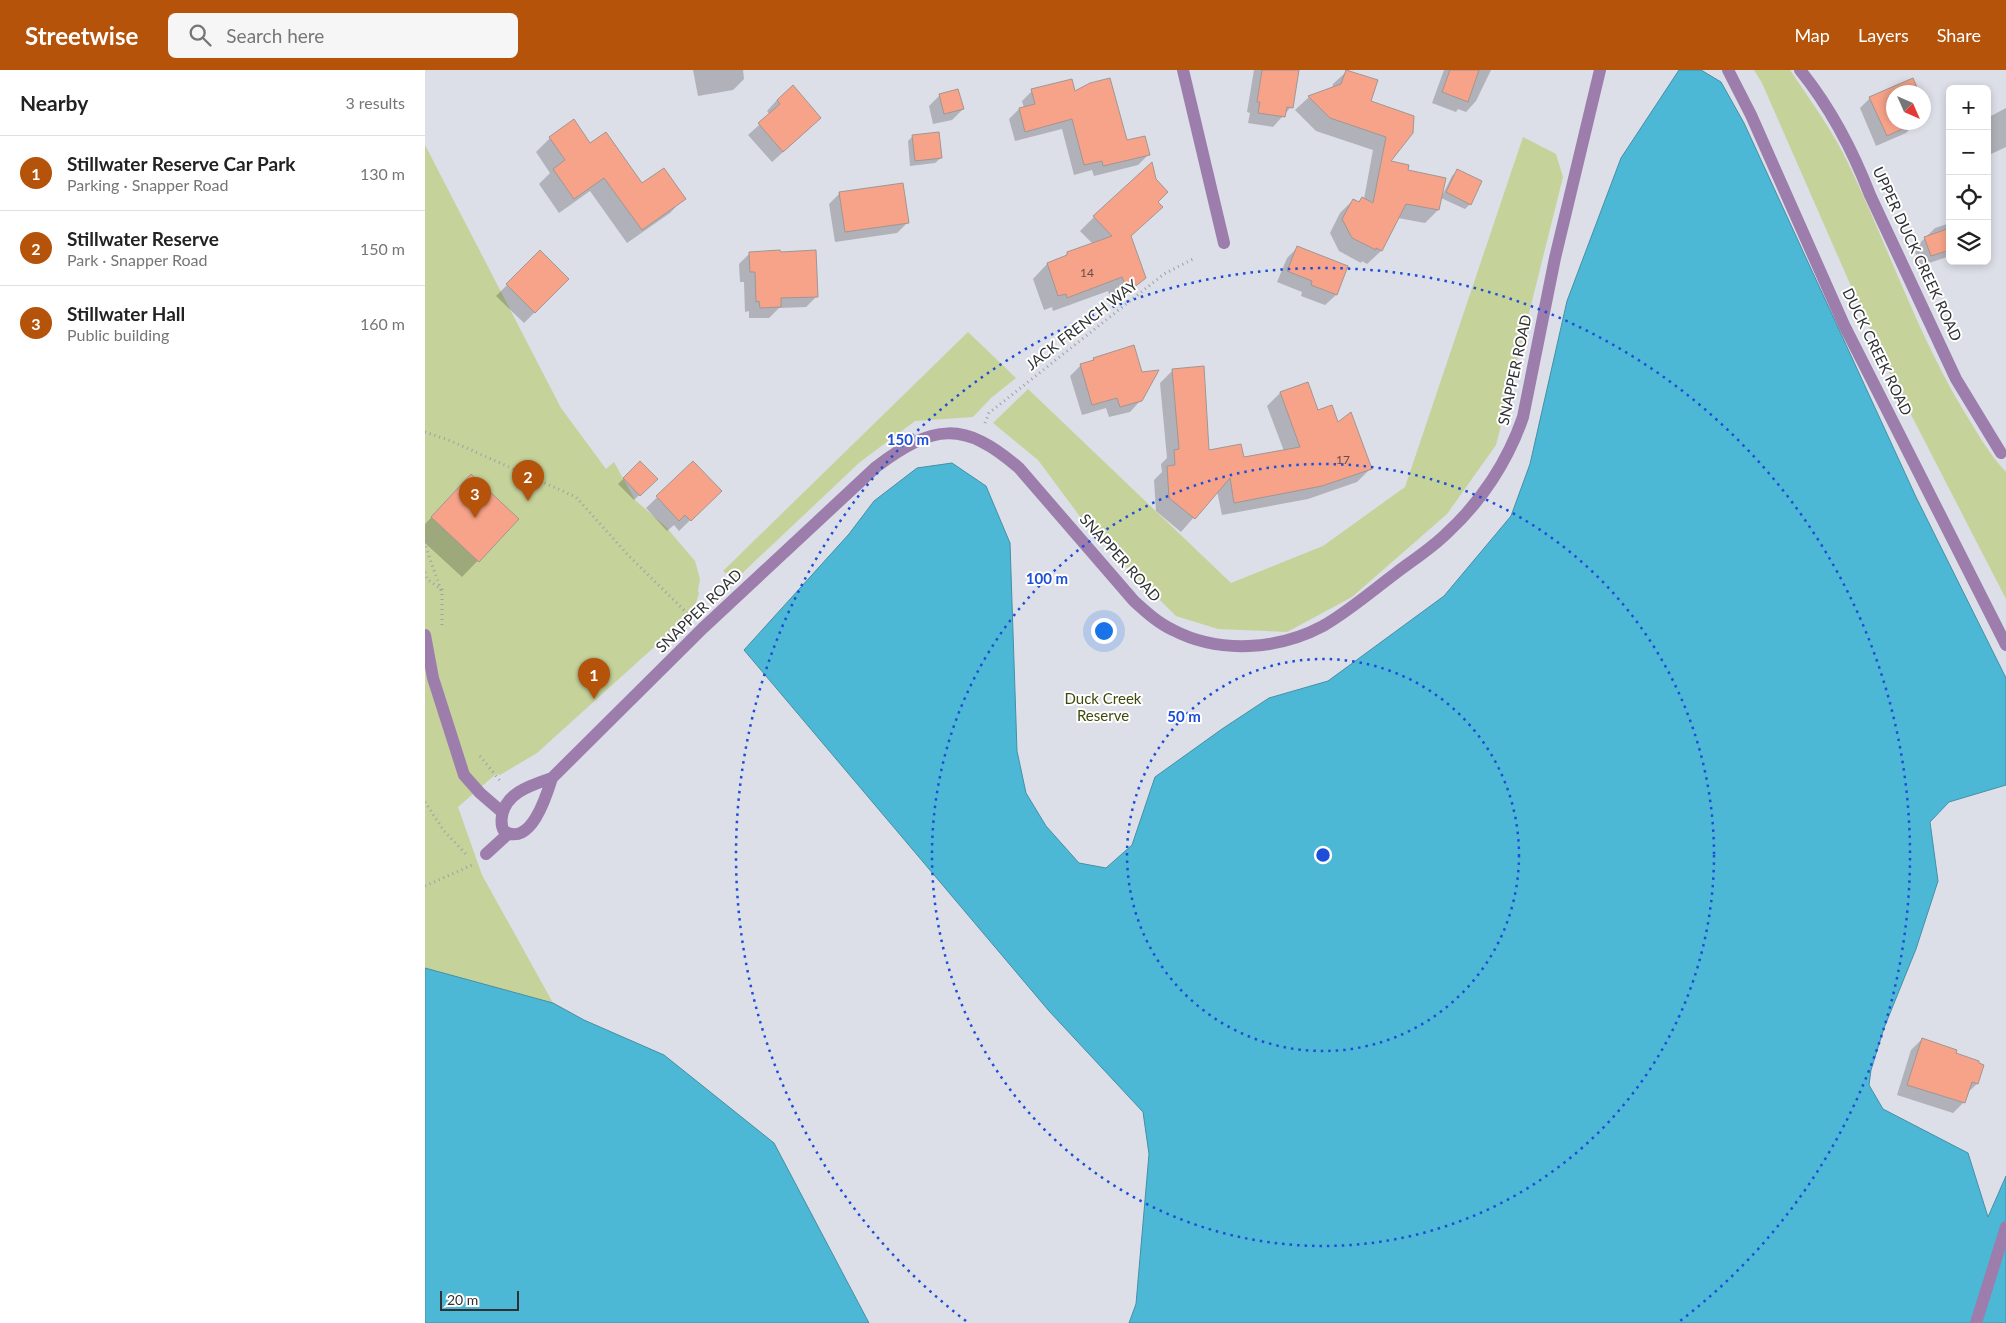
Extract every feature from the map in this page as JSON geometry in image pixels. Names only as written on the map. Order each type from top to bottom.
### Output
[{"type":"street","points":[[1183,70],[1224,243]]},
{"type":"street","name":"SNAPPER ROAD","points":[[512,796],[521,790],[552,778],[703,628],[876,467],[907,445],[924,437],[954,432],[983,442],[999,451],[1019,468],[1134,601],[1153,618],[1172,630],[1192,639],[1215,644],[1260,645],[1279,643],[1322,626],[1346,611],[1447,534],[1488,485],[1517,436],[1523,417],[1555,258],[1600,70]]},
{"type":"street","name":"DUCK CREEK ROAD","points":[[1728,70],[1751,115],[1844,325],[2006,645]]},
{"type":"street","name":"UPPER DUCK CREEK ROAD","points":[[1800,70],[1831,114],[1860,168],[1870,195],[1956,379],[2001,453]]},
{"type":"street","points":[[425,635],[433,678],[464,774],[480,793],[502,812]]},
{"type":"street","name":"SNAPPER ROAD","points":[[486,854],[509,834],[519,833],[526,829],[539,814],[552,778]]},
{"type":"street","points":[[509,834],[502,827],[502,812],[512,796]]},
{"type":"street","points":[[1976,1323],[2006,1227]]},
{"type":"path","name":"JACK FRENCH WAY","points":[[989,413],[1164,274],[1193,259]]},
{"type":"path","points":[[425,432],[451,441],[577,498],[629,555],[703,628]]},
{"type":"path","points":[[442,527],[425,545],[442,590],[442,628]]},
{"type":"path","points":[[425,572],[427,579],[442,590]]},
{"type":"path","points":[[477,752],[512,796]]},
{"type":"path","points":[[425,802],[444,831],[475,864],[425,886]]},
{"type":"green space","points":[[1754,70],[1790,70],[1828,127],[1863,194],[1932,352],[1984,444],[2006,472],[2006,599],[1886,366],[1762,83]]},
{"type":"green space","points":[[1523,137],[1556,154],[1563,177],[1496,445],[1447,514],[1352,597],[1287,632],[1218,629],[1176,616],[1093,534],[1038,460],[993,423],[1028,389],[1231,583],[1323,546],[1405,487]]},
{"type":"green space","points":[[425,145],[561,408],[606,469],[614,462],[635,500],[666,527],[695,561],[700,579],[696,603],[663,639],[537,753],[500,775],[496,774],[458,807],[482,875],[553,1003],[584,1020],[664,1055],[774,1143],[869,1323],[425,1323]]},
{"type":"green space","points":[[968,332],[1016,378],[991,398],[973,417],[915,421],[860,462],[735,580],[723,571]]},
{"type":"water","points":[[1679,70],[1701,70],[1721,82],[1744,123],[1916,497],[2006,678],[2006,785],[1949,802],[1930,822],[1938,881],[1916,949],[1884,1028],[1871,1070],[1869,1085],[1883,1109],[1968,1153],[1988,1217],[2006,1176],[2006,1323],[1129,1323],[1136,1304],[1149,1154],[1143,1112],[1049,1011],[744,650],[849,534],[874,501],[917,468],[952,463],[986,486],[1010,543],[1017,751],[1026,793],[1046,826],[1079,863],[1106,868],[1132,845],[1155,777],[1269,698],[1328,681],[1444,596],[1511,516],[1530,464],[1567,301],[1621,158]]},
{"type":"water","points":[[425,968],[553,1003],[584,1020],[664,1055],[774,1143],[869,1323],[425,1323]]},
{"type":"building","points":[[1262,70],[1299,70],[1293,108],[1287,107],[1285,117],[1258,113],[1260,102],[1257,102]]},
{"type":"building","points":[[1346,70],[1378,80],[1371,101],[1414,116],[1413,133],[1391,161],[1409,165],[1408,170],[1446,178],[1439,210],[1406,204],[1382,251],[1352,238],[1342,219],[1353,199],[1359,202],[1362,197],[1373,203],[1386,137],[1330,118],[1308,96],[1341,84]]},
{"type":"building","points":[[1450,70],[1479,70],[1468,102],[1442,92]]},
{"type":"building","points":[[1110,78],[1127,140],[1145,136],[1150,155],[1103,166],[1102,161],[1084,165],[1072,119],[1025,132],[1019,108],[1035,104],[1031,89],[1072,79],[1075,91],[1090,83]]},
{"type":"building","points":[[1913,78],[1916,85],[1897,85]]},
{"type":"building","points":[[793,85],[821,118],[783,152],[758,123],[780,104],[777,100]]},
{"type":"building","points":[[958,89],[964,109],[944,114],[939,94]]},
{"type":"building","points":[[1886,90],[1886,130],[1900,130],[1887,136],[1869,97]]},
{"type":"building","points":[[574,119],[590,143],[606,132],[642,183],[664,168],[686,199],[642,230],[604,178],[574,199],[553,169],[565,160],[549,137]]},
{"type":"building","points":[[939,132],[942,158],[915,161],[912,135]]},
{"type":"building","points":[[1152,162],[1156,179],[1168,192],[1158,202],[1163,207],[1131,236],[1146,278],[1128,292],[1122,277],[1067,298],[1066,294],[1058,296],[1047,263],[1067,255],[1067,252],[1112,236],[1093,216]]},
{"type":"building","points":[[1457,169],[1482,181],[1471,205],[1446,192]]},
{"type":"building","points":[[903,183],[909,223],[845,232],[839,192]]},
{"type":"building","points":[[1946,229],[1946,251],[1931,256],[1924,237]]},
{"type":"building","points":[[1297,246],[1348,266],[1337,295],[1311,285],[1312,281],[1287,271]]},
{"type":"building","points":[[540,250],[569,279],[535,313],[506,284]]},
{"type":"building","points":[[780,250],[781,252],[816,250],[818,297],[781,298],[781,307],[760,308],[759,301],[756,302],[755,272],[750,272],[749,252]]},
{"type":"building","points":[[1134,345],[1142,372],[1159,370],[1142,401],[1120,407],[1117,398],[1092,405],[1080,364]]},
{"type":"building","points":[[1204,366],[1209,450],[1241,444],[1244,457],[1300,447],[1280,392],[1308,382],[1318,410],[1332,405],[1338,422],[1351,412],[1372,469],[1322,486],[1234,503],[1230,478],[1195,519],[1169,498],[1167,466],[1175,465],[1174,450],[1179,449],[1172,369]]},
{"type":"building","points":[[640,461],[658,479],[640,496],[623,478]]},
{"type":"building","points":[[693,461],[722,491],[691,521],[685,515],[679,521],[656,496]]},
{"type":"building","points":[[471,474],[519,519],[479,562],[431,517]]},
{"type":"building","points":[[1922,1038],[1957,1050],[1956,1053],[1979,1061],[1979,1063],[1984,1065],[1978,1084],[1972,1082],[1965,1103],[1907,1085]]},
{"type":"place","name":"Stillwater Reserve","points":[[528,501]]},
{"type":"place","name":"Stillwater Hall","points":[[475,518]]},
{"type":"place","name":"Stillwater Reserve Car Park","points":[[594,699]]},
{"type":"park label","name":"Duck Creek Reserve","points":[[1103,708]]}]
